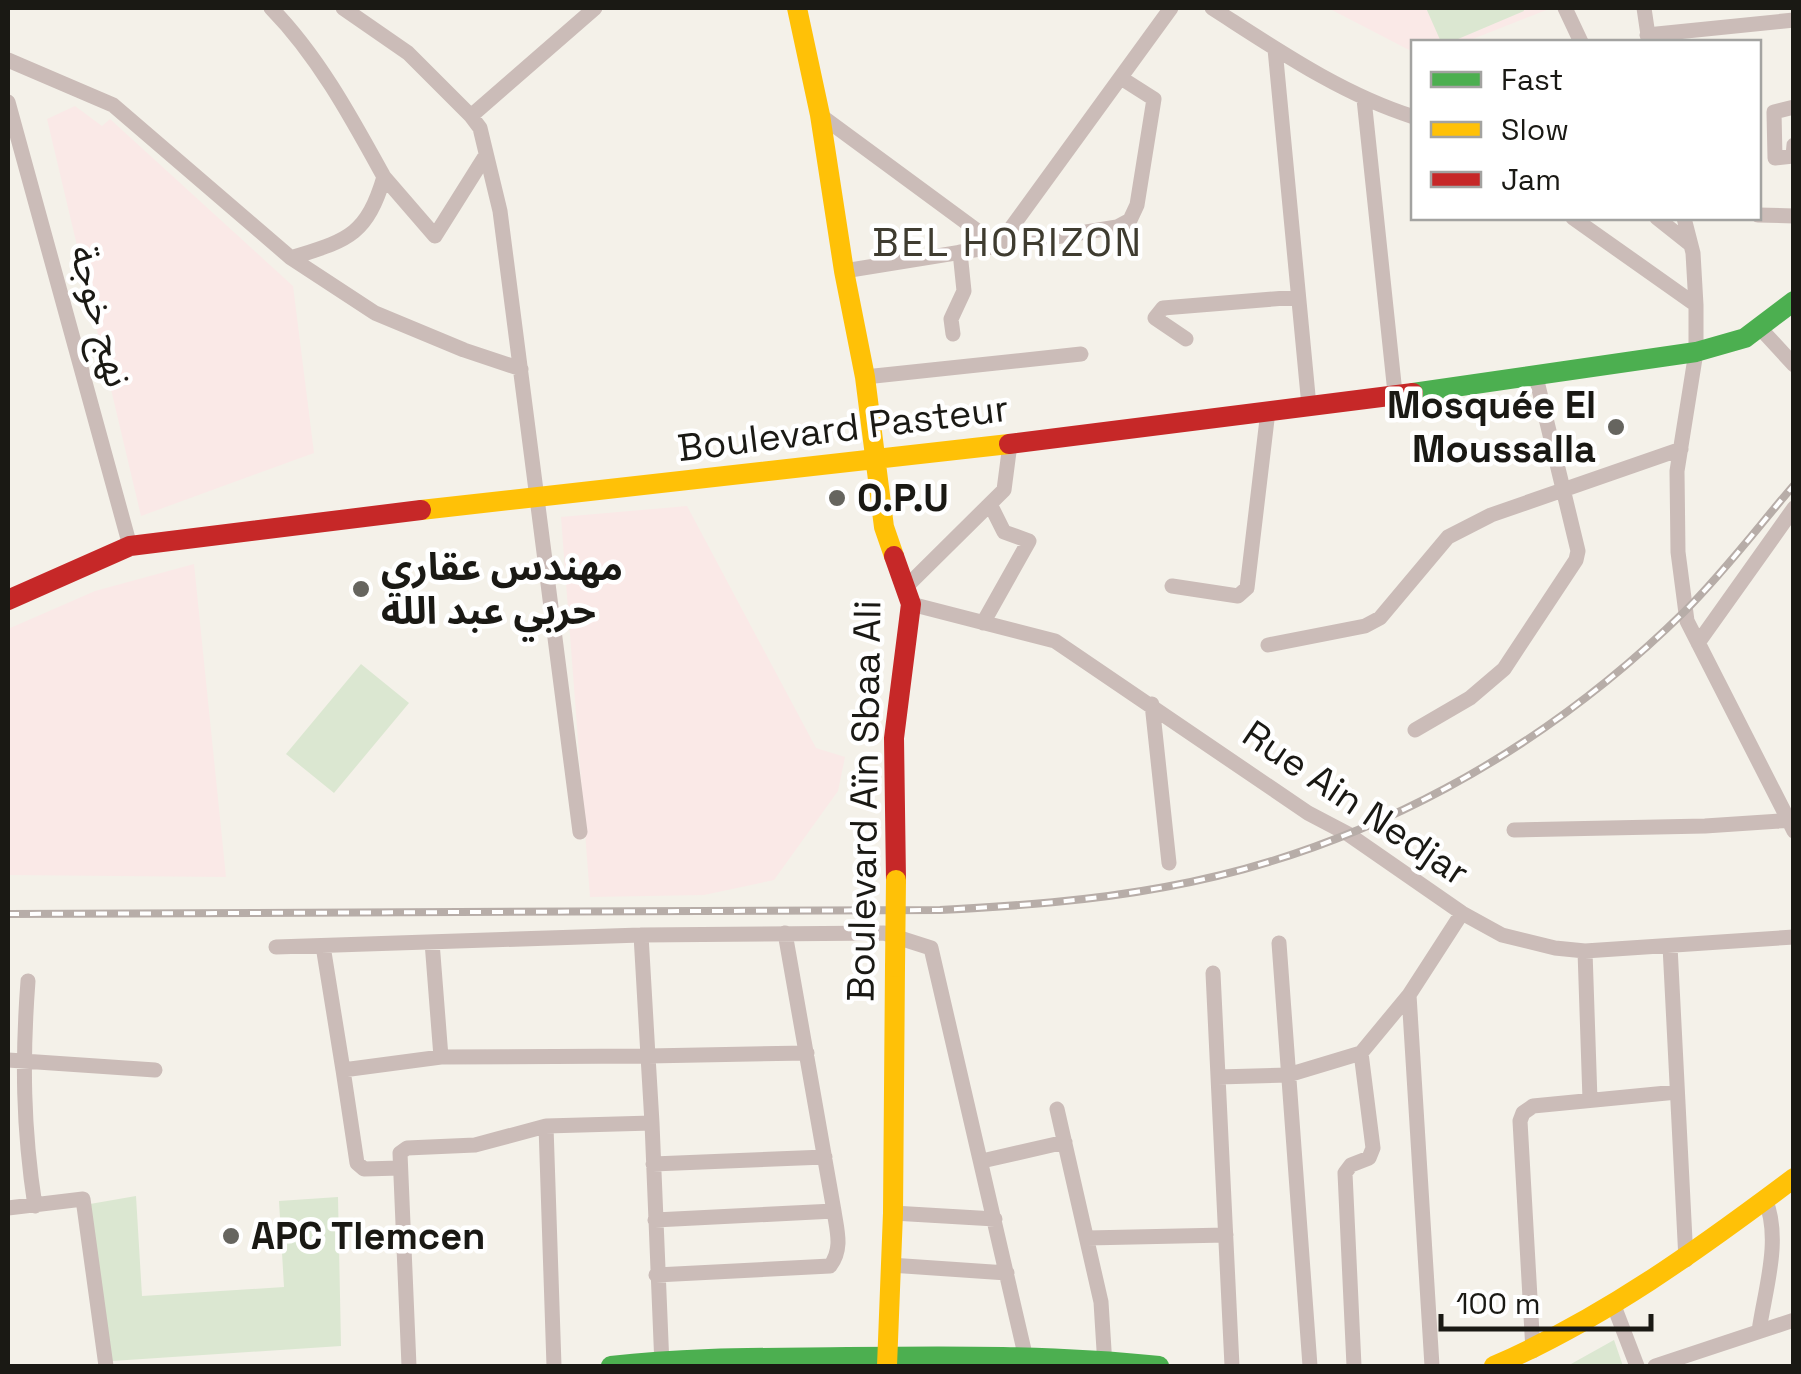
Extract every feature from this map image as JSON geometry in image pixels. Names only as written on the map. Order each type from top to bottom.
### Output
[{"type":"main road","name":"Boulevard Aïn Sbaa Ali","points":[[797,8],[820,115],[865,377],[884,528],[908,596],[894,738],[893,1213],[887,1362]]},
{"type":"main road","name":"Boulevard Pasteur","points":[[8,600],[130,546],[264,527],[878,461],[1536,377],[1696,352],[1745,338],[1794,301]]},
{"type":"main road","points":[[1494,1366],[1532,1351],[1614,1306],[1686,1260],[1794,1178]]},
{"type":"main road","points":[[610,1366],[1028,1362],[1159,1366]]},
{"type":"street","points":[[271,8],[298,35],[384,177],[435,236],[484,158]]},
{"type":"street","points":[[343,8],[408,53],[480,128],[484,158],[500,211],[580,832]]},
{"type":"street","points":[[470,116],[596,8]]},
{"type":"street","points":[[998,246],[1171,8]]},
{"type":"street","points":[[1212,8],[1274,49],[1364,99],[1411,116]]},
{"type":"street","points":[[1565,8],[1580,40]]},
{"type":"street","points":[[1644,8],[1648,39],[1794,20]]},
{"type":"street","points":[[1274,49],[1308,406]]},
{"type":"street","points":[[8,60],[114,105],[290,258],[375,313],[520,369]]},
{"type":"street","points":[[844,272],[1117,227],[1130,220],[1138,206],[1154,99],[1121,78]]},
{"type":"street","points":[[1364,99],[1395,393]]},
{"type":"street","name":"نهج خوجة","points":[[8,102],[130,546]]},
{"type":"street","points":[[1794,107],[1774,112],[1775,158],[1793,156],[1794,145]]},
{"type":"street","points":[[820,115],[998,246]]},
{"type":"street","points":[[290,258],[346,239],[374,208],[384,177]]},
{"type":"street","points":[[1761,215],[1794,216]]},
{"type":"street","points":[[1576,220],[1696,305]]},
{"type":"street","points":[[1660,220],[1691,244]]},
{"type":"street","points":[[1514,830],[1792,824],[1687,620],[1678,552],[1677,471],[1696,352],[1696,305],[1691,244],[1685,220]]},
{"type":"street","points":[[953,334],[951,319],[964,292],[960,252]]},
{"type":"street","points":[[1186,340],[1156,318],[1163,308],[1298,298]]},
{"type":"street","points":[[1759,327],[1794,366]]},
{"type":"street","points":[[865,377],[1081,354]]},
{"type":"street","points":[[1415,730],[1470,698],[1504,669],[1576,560],[1578,551],[1536,377]]},
{"type":"street","points":[[1172,586],[1238,596],[1247,588],[1268,411]]},
{"type":"street","points":[[908,596],[1004,490],[1010,444]]},
{"type":"street","points":[[1268,645],[1365,626],[1380,618],[1448,536],[1491,515],[1681,449]]},
{"type":"street","points":[[983,623],[1030,542],[1004,532],[990,504]]},
{"type":"street","points":[[1698,643],[1794,508]]},
{"type":"street","name":"Rue Ain Nedjar","points":[[908,596],[983,623],[1055,642],[1308,813],[1348,834],[1462,913],[1502,935],[1585,951],[1794,937]]},
{"type":"street","points":[[1152,704],[1169,863]]},
{"type":"street","points":[[1218,1076],[1288,1075],[1362,1053],[1409,995],[1462,913]]},
{"type":"street","points":[[656,1274],[830,1266],[837,1256],[839,1241],[786,933]]},
{"type":"street","points":[[276,948],[786,933],[884,933],[931,948],[1028,1362]]},
{"type":"street","points":[[641,935],[662,1363]]},
{"type":"street","points":[[432,942],[442,1058]]},
{"type":"street","points":[[1278,943],[1310,1366]]},
{"type":"street","points":[[323,946],[360,1168],[400,1168]]},
{"type":"street","points":[[1670,946],[1686,1260]]},
{"type":"street","points":[[1585,951],[1590,1100]]},
{"type":"street","points":[[1214,973],[1232,1366]]},
{"type":"street","points":[[28,981],[15,1060],[35,1206]]},
{"type":"street","points":[[1409,995],[1432,1366]]},
{"type":"street","points":[[343,1070],[442,1058],[807,1053]]},
{"type":"street","points":[[1354,1366],[1345,1173],[1351,1165],[1369,1158],[1373,1151],[1362,1053]]},
{"type":"street","points":[[15,1060],[155,1070]]},
{"type":"street","points":[[1532,1351],[1521,1117],[1533,1106],[1678,1092]]},
{"type":"street","points":[[1057,1109],[1101,1302],[1105,1363]]},
{"type":"street","points":[[410,1366],[400,1154],[407,1148],[475,1145],[546,1126],[652,1123]]},
{"type":"street","points":[[546,1126],[554,1366]]},
{"type":"street","points":[[8,1144],[25,1142]]},
{"type":"street","points":[[982,1161],[1065,1142]]},
{"type":"street","points":[[653,1164],[825,1156]]},
{"type":"street","points":[[8,1208],[83,1199],[106,1366]]},
{"type":"street","points":[[1759,1331],[1774,1237],[1772,1215],[1765,1199]]},
{"type":"street","points":[[655,1220],[834,1211]]},
{"type":"street","points":[[893,1213],[995,1218]]},
{"type":"street","points":[[1086,1238],[1226,1235]]},
{"type":"street","points":[[890,1265],[1007,1272]]},
{"type":"street","points":[[1614,1306],[1637,1366]]},
{"type":"street","points":[[1654,1366],[1794,1320]]},
{"type":"shaded area","points":[[1328,8],[1549,9],[1470,40],[1411,40],[1411,51]]},
{"type":"shaded area","points":[[75,106],[102,126],[110,119],[293,286],[314,453],[141,516],[47,119]]},
{"type":"shaded area","points":[[687,506],[816,748],[845,757],[838,791],[774,880],[704,895],[590,897],[561,517]]},
{"type":"shaded area","points":[[194,564],[226,877],[8,875],[8,629],[95,591]]},
{"type":"green space","points":[[1426,8],[1523,8],[1524,11],[1456,40],[1440,40]]},
{"type":"green space","points":[[361,664],[409,703],[334,793],[286,754]]},
{"type":"green space","points":[[136,1196],[142,1296],[284,1287],[279,1201],[338,1197],[341,1346],[112,1361],[90,1204]]},
{"type":"green space","points":[[1614,1340],[1623,1366],[1566,1366],[1571,1364]]},
{"type":"railway","points":[[8,914],[940,910],[1109,896],[1238,871],[1310,849],[1379,821],[1510,751],[1571,709],[1685,611],[1794,485]]},
{"type":"traffic: fast","points":[[1413,393],[1696,352],[1745,338],[1794,301]]},
{"type":"traffic: fast","points":[[611,1366],[729,1358],[925,1356],[1159,1366]]},
{"type":"traffic: slow","points":[[797,8],[820,115],[865,377],[884,527],[894,556]]},
{"type":"traffic: slow","points":[[421,510],[1009,444]]},
{"type":"traffic: slow","points":[[895,967],[896,880]]},
{"type":"traffic: slow","points":[[887,1366],[895,967]]},
{"type":"traffic: slow","points":[[1494,1366],[1612,1304],[1794,1178]]},
{"type":"traffic: jam","points":[[1009,444],[1413,393]]},
{"type":"traffic: jam","points":[[8,600],[130,546],[421,510]]},
{"type":"traffic: jam","points":[[894,556],[911,604],[894,738],[896,880]]},
{"type":"place","name":"Mosquée El Moussalla","points":[[1616,427]]},
{"type":"place","name":"O.P.U","points":[[837,498]]},
{"type":"place","name":"مهندس عقاري حربي عبد الله","points":[[361,589]]},
{"type":"place","name":"APC Tlemcen","points":[[231,1236]]},
{"type":"district","name":"BEL HORIZON","points":[[1008,242]]}]
